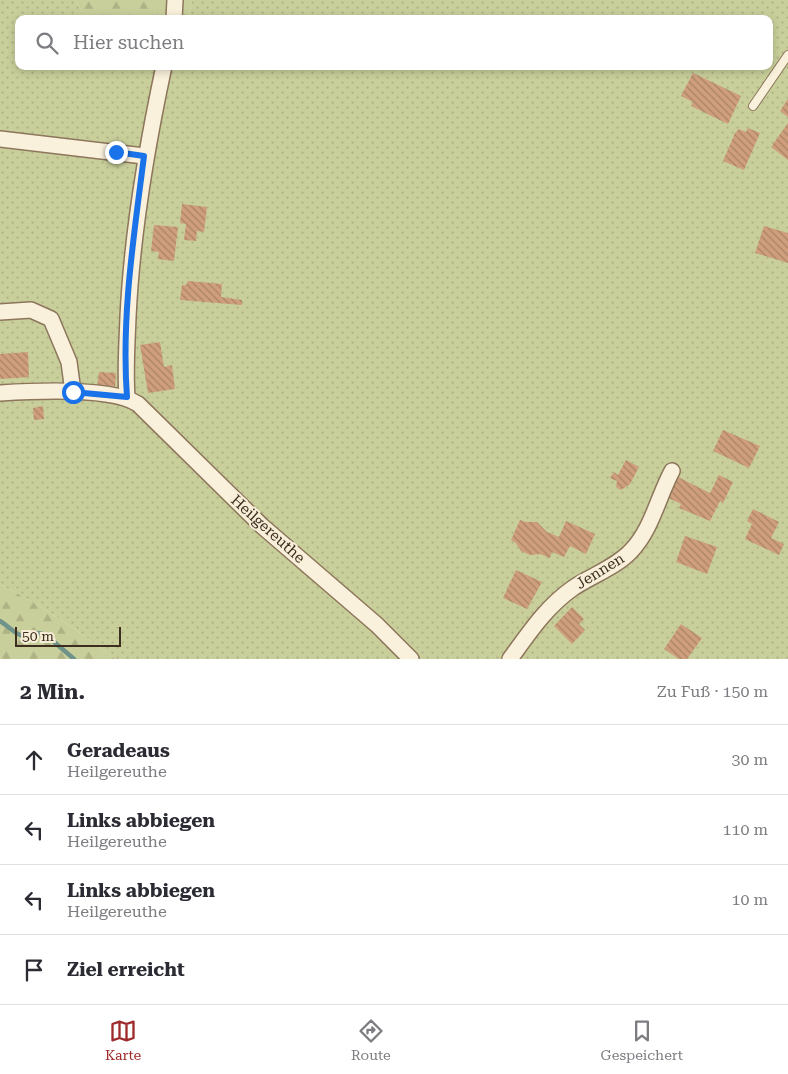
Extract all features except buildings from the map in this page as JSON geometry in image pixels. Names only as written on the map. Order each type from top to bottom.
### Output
[{"type":"street","points":[[174,15],[175,0]]},
{"type":"street","points":[[0,393],[35,390],[127,397],[125,374],[130,268],[144,156],[163,70]]},
{"type":"street","points":[[0,139],[144,156]]},
{"type":"street","points":[[0,312],[31,310],[51,320],[69,362],[73,392]]},
{"type":"street","name":"Heilgereuthe","points":[[127,397],[138,404],[262,526],[377,625],[411,659]]},
{"type":"street","name":"Jennen","points":[[510,659],[537,621],[556,602],[573,588],[630,553],[651,520],[661,492],[672,471]]},
{"type":"lane","points":[[754,106],[788,55]]},
{"type":"green space","points":[[0,0],[76,0],[83,15],[15,15],[15,70],[773,70],[773,15],[189,15],[192,0],[788,0],[788,659],[115,659],[45,609],[0,585]]},
{"type":"green space","points":[[76,0],[192,0],[189,15],[83,15]]},
{"type":"green space","points":[[0,585],[45,609],[115,659],[0,659]]},
{"type":"waterway","points":[[0,621],[21,635],[26,636],[38,633],[46,635],[74,659]]},
{"type":"route","points":[[73,392],[127,397],[125,374],[130,268],[144,156],[116,152]]}]
